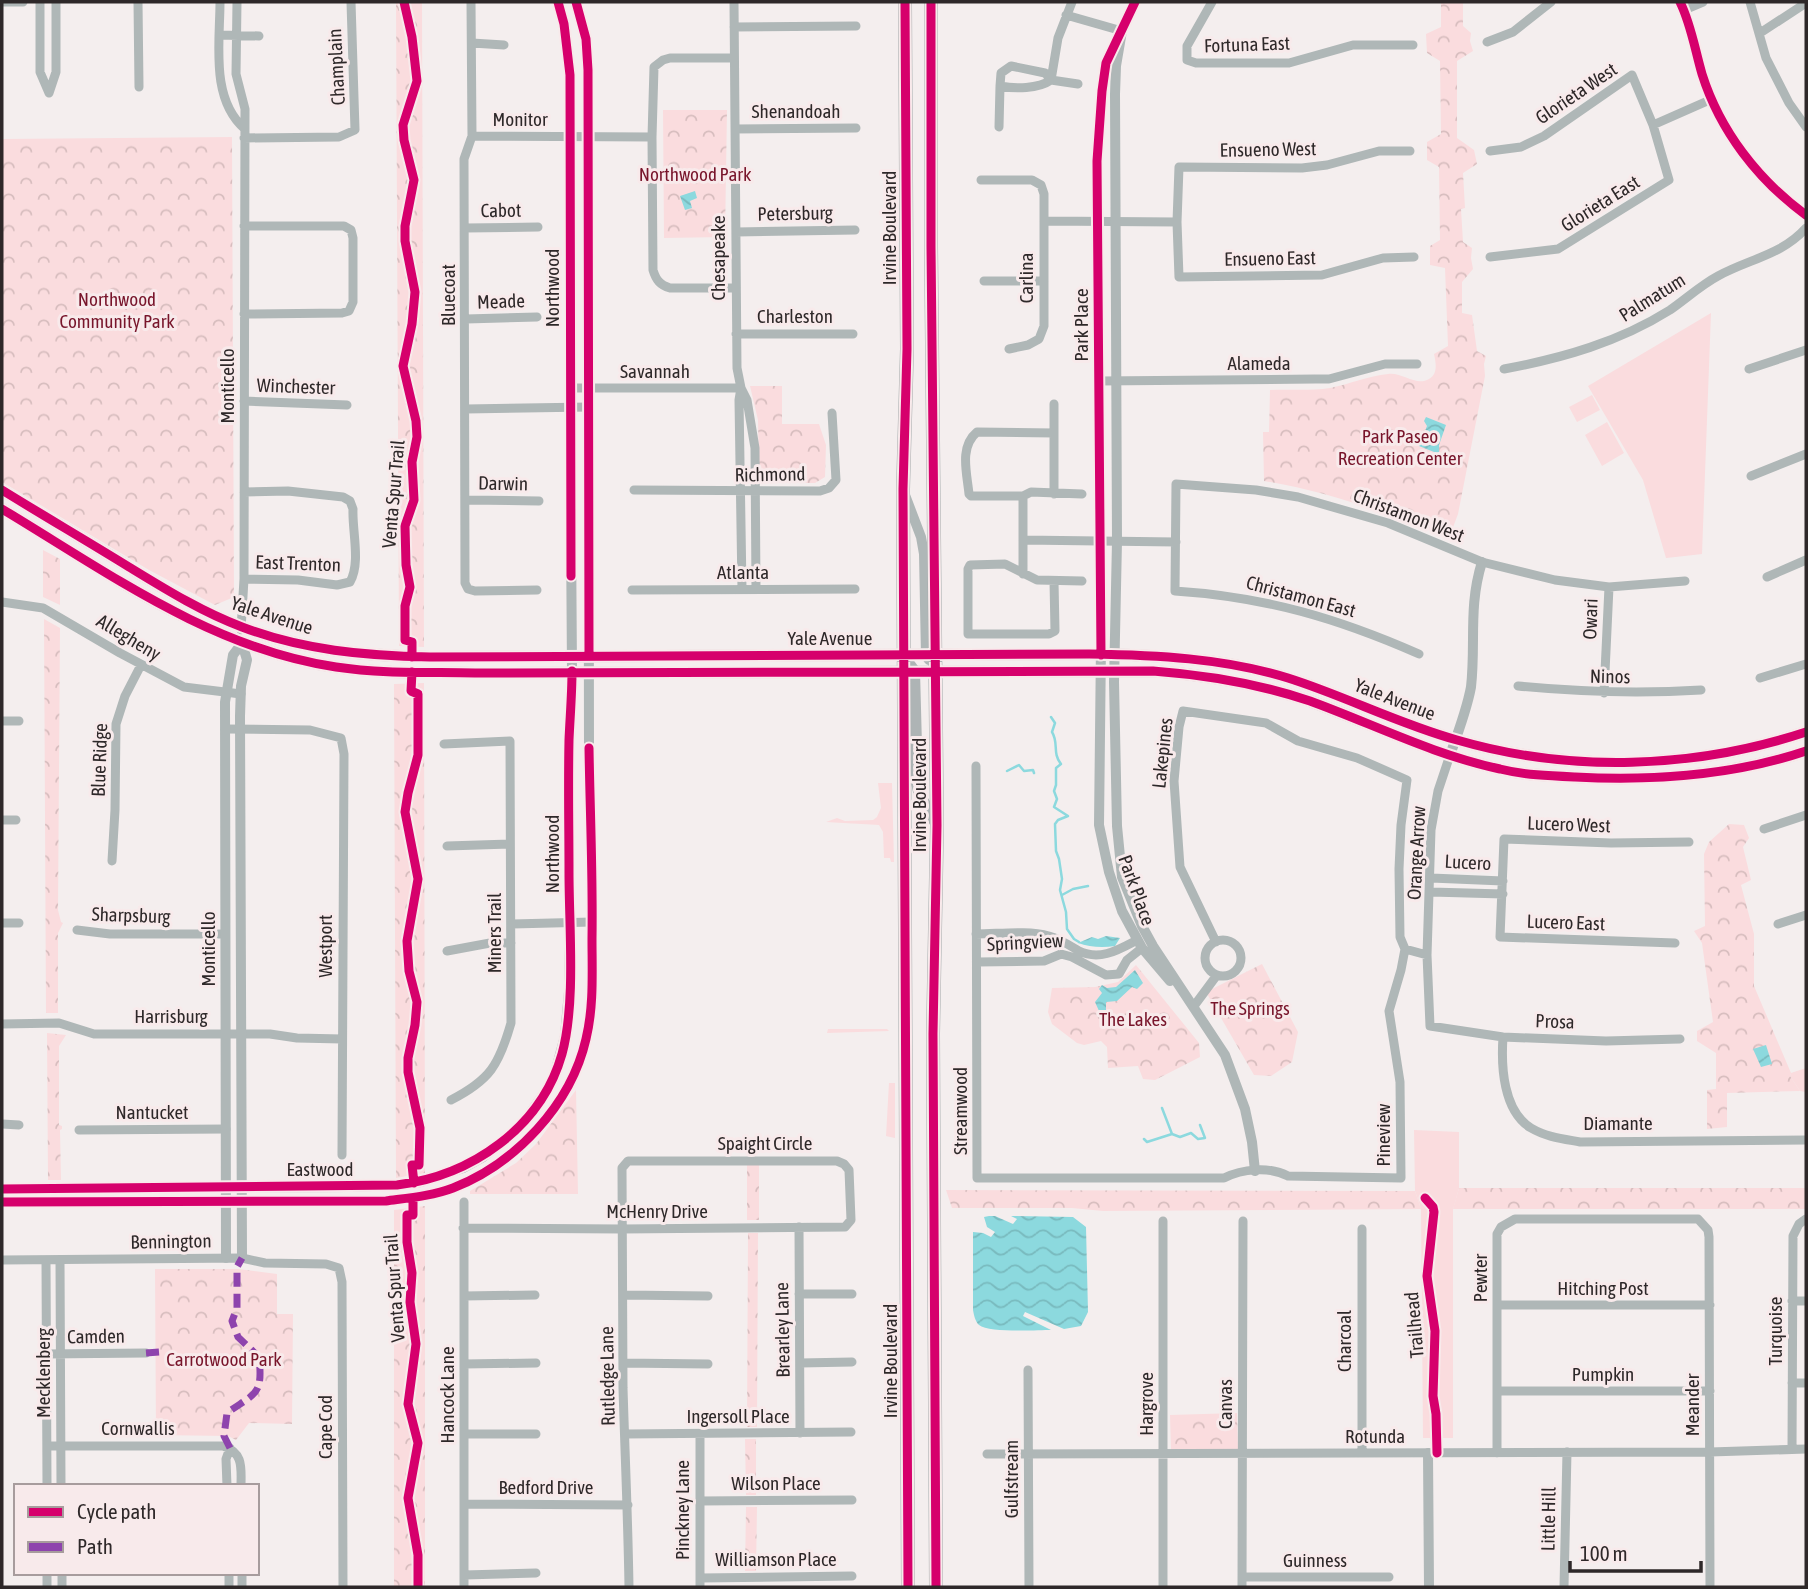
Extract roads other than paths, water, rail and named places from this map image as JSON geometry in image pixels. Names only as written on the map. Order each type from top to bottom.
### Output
[{"type":"main road","name":"Irvine Boulevard","points":[[905,2],[907,349],[903,489],[907,666],[908,1587]]},
{"type":"main road","name":"Irvine Boulevard","points":[[930,2],[931,655],[936,671],[937,825],[933,993],[936,1587]]},
{"type":"main road","name":"Yale Avenue","points":[[2,490],[162,587],[241,627],[304,645],[372,656],[572,655],[907,666],[936,671],[1114,670],[1183,673],[1268,689],[1308,701],[1406,740],[1501,770],[1555,776],[1624,780],[1694,775],[1749,766],[1806,751]]},
{"type":"main road","name":"Yale Avenue","points":[[2,509],[167,608],[210,630],[242,643],[316,664],[364,670],[475,673],[907,666],[931,655],[1101,654],[1179,658],[1241,666],[1350,699],[1456,740],[1536,757],[1659,763],[1753,747],[1806,732]]},
{"type":"main road","points":[[907,666],[917,783],[920,796],[937,825]]},
{"type":"street","points":[[2,2],[23,2]]},
{"type":"street","points":[[40,2],[40,72],[49,93],[56,72],[56,2]]},
{"type":"street","points":[[138,2],[139,87]]},
{"type":"street","points":[[220,2],[223,94],[244,133]]},
{"type":"street","name":"Monticello","points":[[237,2],[236,74],[245,109],[244,579],[241,627],[247,660],[240,694],[242,1258]]},
{"type":"street","name":"Champlain","points":[[244,133],[339,137],[355,131],[351,2]]},
{"type":"street","name":"Bluecoat","points":[[471,2],[472,136],[464,159],[465,583],[468,589],[483,592],[537,590]]},
{"type":"street","name":"Northwood","points":[[558,2],[569,58],[571,137],[572,671],[568,1013],[565,1036]]},
{"type":"street","name":"Northwood","points":[[576,2],[586,39],[588,137],[592,922],[591,1014],[586,1041]]},
{"type":"street","name":"Chesapeake","points":[[734,2],[737,368],[741,388],[747,400],[755,448],[756,589]]},
{"type":"street","points":[[1000,86],[1011,88],[1044,85],[1051,80],[1058,38],[1072,2]]},
{"type":"street","name":"Park Place","points":[[1135,2],[1106,63],[1097,161],[1101,654],[1099,825],[1109,872],[1122,911],[1139,944],[1160,971],[1183,992]]},
{"type":"street","name":"Fortuna East","points":[[1212,2],[1187,46],[1187,60],[1196,63],[1289,62],[1353,45],[1413,45]]},
{"type":"street","points":[[1487,41],[1513,32],[1551,2]]},
{"type":"street","points":[[1703,2],[1682,6],[1712,99],[1725,127],[1746,157],[1776,191],[1806,215]]},
{"type":"street","points":[[1750,2],[1766,58],[1788,103],[1806,127]]},
{"type":"street","points":[[1760,33],[1806,2]]},
{"type":"street","points":[[1066,15],[1122,31]]},
{"type":"street","points":[[734,27],[856,26]]},
{"type":"street","name":"Park Place","points":[[1122,31],[1116,66],[1114,655],[1117,825],[1122,877],[1142,926],[1213,1034],[1235,1079],[1252,1142],[1255,1171]]},
{"type":"street","points":[[220,35],[259,36]]},
{"type":"street","points":[[472,43],[504,45]]},
{"type":"street","points":[[734,58],[670,58],[658,64],[653,74],[653,270],[659,283],[670,288],[736,288]]},
{"type":"street","points":[[999,127],[1001,73],[1011,66],[1045,73],[1051,80],[1078,84]]},
{"type":"street","name":"Glorieta West","points":[[1490,151],[1521,147],[1544,136],[1632,75],[1653,125]]},
{"type":"street","points":[[1653,125],[1712,99]]},
{"type":"street","name":"Glorieta East","points":[[1490,257],[1558,248],[1669,180],[1653,125]]},
{"type":"street","name":"Shenandoah","points":[[735,128],[856,128]]},
{"type":"street","name":"Monitor","points":[[472,136],[652,137]]},
{"type":"street","name":"Ensueno West","points":[[1177,222],[1179,167],[1302,168],[1326,165],[1379,150],[1410,151]]},
{"type":"street","name":"Carlina","points":[[981,180],[1032,180],[1041,185],[1044,194],[1044,326],[1039,339],[1028,345],[1009,349]]},
{"type":"street","points":[[1044,221],[1177,222]]},
{"type":"street","name":"Ensueno East","points":[[1177,222],[1179,276],[1321,275],[1383,258],[1414,257]]},
{"type":"street","points":[[244,226],[344,226],[351,230],[353,238],[353,302],[349,311],[244,314]]},
{"type":"street","name":"Cabot","points":[[465,228],[538,227]]},
{"type":"street","name":"Palmatum","points":[[1504,369],[1591,348],[1631,332],[1670,309],[1715,277],[1770,255],[1789,244],[1806,228]]},
{"type":"street","name":"Petersburg","points":[[736,232],[855,230]]},
{"type":"street","points":[[984,281],[1044,281]]},
{"type":"street","name":"Meade","points":[[466,320],[537,317]]},
{"type":"street","name":"Charleston","points":[[736,334],[853,334]]},
{"type":"street","points":[[1749,369],[1806,350]]},
{"type":"street","name":"Alameda","points":[[1098,381],[1329,379],[1385,364],[1417,364]]},
{"type":"street","name":"Savannah","points":[[570,388],[741,388]]},
{"type":"street","name":"Chesapeake","points":[[741,388],[742,589]]},
{"type":"street","name":"Winchester","points":[[244,401],[347,405]]},
{"type":"street","points":[[1054,404],[1054,494]]},
{"type":"street","points":[[466,409],[589,407]]},
{"type":"street","name":"Richmond","points":[[634,490],[740,492],[820,491],[829,488],[836,480],[832,413]]},
{"type":"street","points":[[1054,433],[977,432],[965,447],[969,494],[1082,494]]},
{"type":"street","points":[[1751,476],[1806,454]]},
{"type":"street","name":"Christamon West","points":[[1176,542],[1176,484],[1256,490],[1298,497],[1388,523],[1482,562],[1555,580],[1609,587],[1685,581]]},
{"type":"street","points":[[903,489],[921,537],[924,554],[931,655]]},
{"type":"street","name":"East Trenton","points":[[244,492],[288,491],[343,496],[350,500],[353,509],[354,565],[354,575],[350,582],[337,585],[298,580],[244,579]]},
{"type":"street","points":[[1023,496],[1023,574]]},
{"type":"street","name":"Darwin","points":[[466,500],[539,501]]},
{"type":"street","points":[[1023,540],[1176,542]]},
{"type":"street","name":"Christamon East","points":[[1176,542],[1175,591],[1224,594],[1284,606],[1368,632],[1419,654]]},
{"type":"street","points":[[1767,577],[1806,560]]},
{"type":"street","name":"Orange Arrow","points":[[1430,1026],[1427,955],[1431,830],[1437,791],[1456,740],[1471,687],[1472,621],[1482,562]]},
{"type":"street","points":[[1054,581],[1055,631],[1049,634],[968,634],[970,565],[1005,564],[1037,580],[1082,582]]},
{"type":"street","name":"Owari","points":[[1604,693],[1609,587]]},
{"type":"street","name":"Atlanta","points":[[632,590],[855,589]]},
{"type":"street","name":"Allegheny","points":[[2,602],[43,608],[184,687],[240,694]]},
{"type":"street","name":"Monticello","points":[[226,1258],[225,693],[233,654],[242,643]]},
{"type":"street","points":[[1760,678],[1806,664]]},
{"type":"street","name":"Blue Ridge","points":[[112,860],[116,723],[125,696],[141,665]]},
{"type":"street","name":"Ninos","points":[[1518,686],[1648,694],[1701,690]]},
{"type":"street","name":"Lakepines","points":[[1194,1006],[1217,975],[1227,976],[1236,971],[1241,956],[1232,943],[1216,942],[1180,867],[1174,781],[1183,711],[1266,723],[1298,741],[1357,758],[1407,780]]},
{"type":"street","points":[[2,721],[19,721]]},
{"type":"street","points":[[225,729],[240,728]]},
{"type":"street","name":"Westport","points":[[240,728],[310,730],[341,738],[344,754],[342,1155]]},
{"type":"street","name":"Miners Trail","points":[[444,744],[510,741],[511,1023],[496,1065],[482,1081],[451,1100]]},
{"type":"street","name":"Streamwood","points":[[976,765],[977,1178],[1224,1178],[1237,1172],[1255,1171]]},
{"type":"street","name":"Pineview","points":[[1255,1171],[1278,1171],[1288,1176],[1401,1178],[1401,1082],[1389,1011],[1405,949],[1400,937],[1399,869],[1407,780]]},
{"type":"street","points":[[1764,829],[1806,814]]},
{"type":"street","points":[[2,820],[16,820]]},
{"type":"street","name":"Lucero West","points":[[1503,894],[1504,839],[1611,843],[1689,842]]},
{"type":"street","points":[[447,846],[510,844]]},
{"type":"street","name":"Lucero","points":[[1431,878],[1503,881]]},
{"type":"street","name":"Lucero","points":[[1431,892],[1503,894]]},
{"type":"street","name":"Lucero East","points":[[1503,894],[1500,937],[1675,943]]},
{"type":"street","points":[[1778,924],[1806,915]]},
{"type":"street","points":[[512,924],[592,922]]},
{"type":"street","points":[[2,923],[19,923]]},
{"type":"street","name":"Sharpsburg","points":[[77,930],[110,934],[225,934]]},
{"type":"street","name":"Springview","points":[[976,934],[1039,934],[1065,942],[1082,952],[1101,955],[1139,944]]},
{"type":"street","points":[[1216,942],[1208,950],[1206,961],[1211,971],[1217,975]]},
{"type":"street","points":[[447,951],[490,943],[511,943]]},
{"type":"street","name":"Springview","points":[[977,962],[1044,961],[1061,954],[1106,975],[1119,974],[1139,944]]},
{"type":"street","points":[[1405,949],[1427,955]]},
{"type":"street","name":"Harrisburg","points":[[2,1024],[59,1023],[94,1034],[241,1034],[342,1039]]},
{"type":"street","name":"Prosa","points":[[1430,1026],[1503,1037],[1606,1041],[1680,1039]]},
{"type":"street","name":"Eastwood","points":[[2,1189],[397,1185],[421,1182],[463,1168],[504,1141],[523,1123],[546,1091],[555,1073],[565,1036]]},
{"type":"street","name":"Diamante","points":[[1503,1037],[1501,1061],[1505,1088],[1515,1110],[1530,1128],[1553,1137],[1580,1142],[1806,1140]]},
{"type":"street","name":"Eastwood","points":[[2,1202],[386,1201],[432,1194],[470,1181],[509,1156],[530,1136],[553,1109],[569,1083],[586,1041]]},
{"type":"street","points":[[2,1124],[19,1125]]},
{"type":"street","name":"Nantucket","points":[[79,1130],[226,1129]]},
{"type":"street","name":"Spaight Circle","points":[[624,1164],[628,1161],[837,1161],[847,1167],[850,1175],[850,1223]]},
{"type":"street","name":"Rutledge Lane","points":[[624,1164],[623,1363],[629,1587]]},
{"type":"street","name":"Hancock Lane","points":[[464,1202],[464,1587]]},
{"type":"street","name":"Pewter","points":[[1497,1453],[1497,1234],[1508,1222],[1515,1219],[1690,1218],[1698,1219],[1704,1224]]},
{"type":"street","name":"Turquoise","points":[[1792,1449],[1793,1236],[1798,1224],[1806,1219]]},
{"type":"street","name":"Hargrove","points":[[1163,1221],[1163,1587]]},
{"type":"street","name":"Canvas","points":[[1242,1582],[1243,1221]]},
{"type":"street","name":"McHenry Drive","points":[[463,1228],[845,1227],[850,1223]]},
{"type":"street","name":"Meander","points":[[1704,1224],[1710,1237],[1710,1587]]},
{"type":"street","name":"Brearley Lane","points":[[799,1227],[800,1433]]},
{"type":"street","name":"Charcoal","points":[[1362,1229],[1362,1453]]},
{"type":"street","name":"Bennington","points":[[2,1260],[242,1258],[265,1263],[326,1264],[339,1268]]},
{"type":"street","name":"Mecklenberg","points":[[46,1260],[47,1484]]},
{"type":"street","name":"Mecklenberg","points":[[60,1260],[61,1484]]},
{"type":"street","name":"Cape Cod","points":[[339,1268],[342,1282],[343,1587]]},
{"type":"street","points":[[799,1294],[852,1294]]},
{"type":"street","points":[[464,1296],[536,1295]]},
{"type":"street","points":[[624,1295],[708,1296]]},
{"type":"street","points":[[1793,1301],[1806,1301]]},
{"type":"street","name":"Hitching Post","points":[[1497,1305],[1710,1305]]},
{"type":"street","name":"Camden","points":[[46,1354],[146,1353]]},
{"type":"street","points":[[800,1363],[852,1362]]},
{"type":"street","points":[[464,1364],[536,1363]]},
{"type":"street","points":[[623,1363],[708,1364]]},
{"type":"street","name":"Gulfstream","points":[[1028,1370],[1029,1587]]},
{"type":"street","points":[[1792,1383],[1806,1383]]},
{"type":"street","name":"Pumpkin","points":[[1497,1391],[1710,1391]]},
{"type":"street","name":"Ingersoll Place","points":[[626,1434],[851,1432]]},
{"type":"street","points":[[464,1434],[536,1434]]},
{"type":"street","name":"Pinckney Lane","points":[[700,1434],[700,1582]]},
{"type":"street","name":"Cornwallis","points":[[47,1446],[230,1448]]},
{"type":"street","points":[[227,1484],[226,1459],[230,1448],[241,1460],[241,1484]]},
{"type":"street","name":"Rotunda","points":[[987,1454],[1710,1452],[1806,1449]]},
{"type":"street","name":"Little Hill","points":[[1564,1587],[1567,1452]]},
{"type":"street","points":[[1428,1453],[1429,1587]]},
{"type":"street","name":"Wilson Place","points":[[700,1501],[852,1500]]},
{"type":"street","name":"Bedford Drive","points":[[464,1504],[628,1505]]},
{"type":"street","points":[[464,1575],[536,1573]]},
{"type":"street","name":"Williamson Place","points":[[700,1582],[852,1576]]},
{"type":"street","name":"Guinness","points":[[1242,1582],[1389,1577]]},
{"type":"water","points":[[695,191],[697,198],[690,201],[692,208],[685,210],[680,196]]},
{"type":"water","points":[[1426,417],[1446,425],[1439,445],[1439,454],[1419,446],[1427,426],[1424,421]]},
{"type":"water","points":[[1106,936],[1120,938],[1115,946],[1110,947],[1078,943],[1092,937],[1098,939]]},
{"type":"water","points":[[1135,970],[1143,983],[1137,989],[1132,987],[1117,1001],[1106,1002],[1106,1011],[1099,1011],[1095,1002],[1102,993],[1099,989],[1102,985],[1107,988],[1116,987]]},
{"type":"water","points":[[1766,1045],[1772,1064],[1761,1067],[1753,1049]]},
{"type":"water","points":[[989,1216],[1013,1224],[1017,1219],[1011,1216],[1073,1217],[1086,1227],[1088,1312],[1081,1326],[1064,1329],[1025,1312],[1023,1316],[1051,1330],[1002,1330],[979,1325],[973,1310],[973,1232],[991,1237],[995,1232],[987,1227],[984,1217]]},
{"type":"waterway","points":[[1051,717],[1055,723],[1052,732],[1061,764],[1056,768],[1054,791],[1057,799],[1054,807],[1068,816],[1055,824],[1056,851],[1062,879],[1060,890],[1067,929],[1079,942]]},
{"type":"waterway","points":[[1007,771],[1019,765],[1024,771],[1033,770],[1034,773]]},
{"type":"waterway","points":[[1062,895],[1088,886]]},
{"type":"waterway","points":[[1144,1139],[1147,1142],[1172,1134],[1162,1108]]},
{"type":"waterway","points":[[1172,1134],[1180,1137],[1191,1133],[1198,1139],[1205,1138],[1200,1125]]},
{"type":"park label","name":"Northwood Park","points":[[695,174]]},
{"type":"park label","name":"Northwood Community Park","points":[[117,310]]},
{"type":"park label","name":"Park Paseo Recreation Center","points":[[1400,447]]},
{"type":"park label","name":"The Springs","points":[[1250,1008]]},
{"type":"park label","name":"The Lakes","points":[[1133,1019]]},
{"type":"park label","name":"Carrotwood Park","points":[[224,1359]]}]
